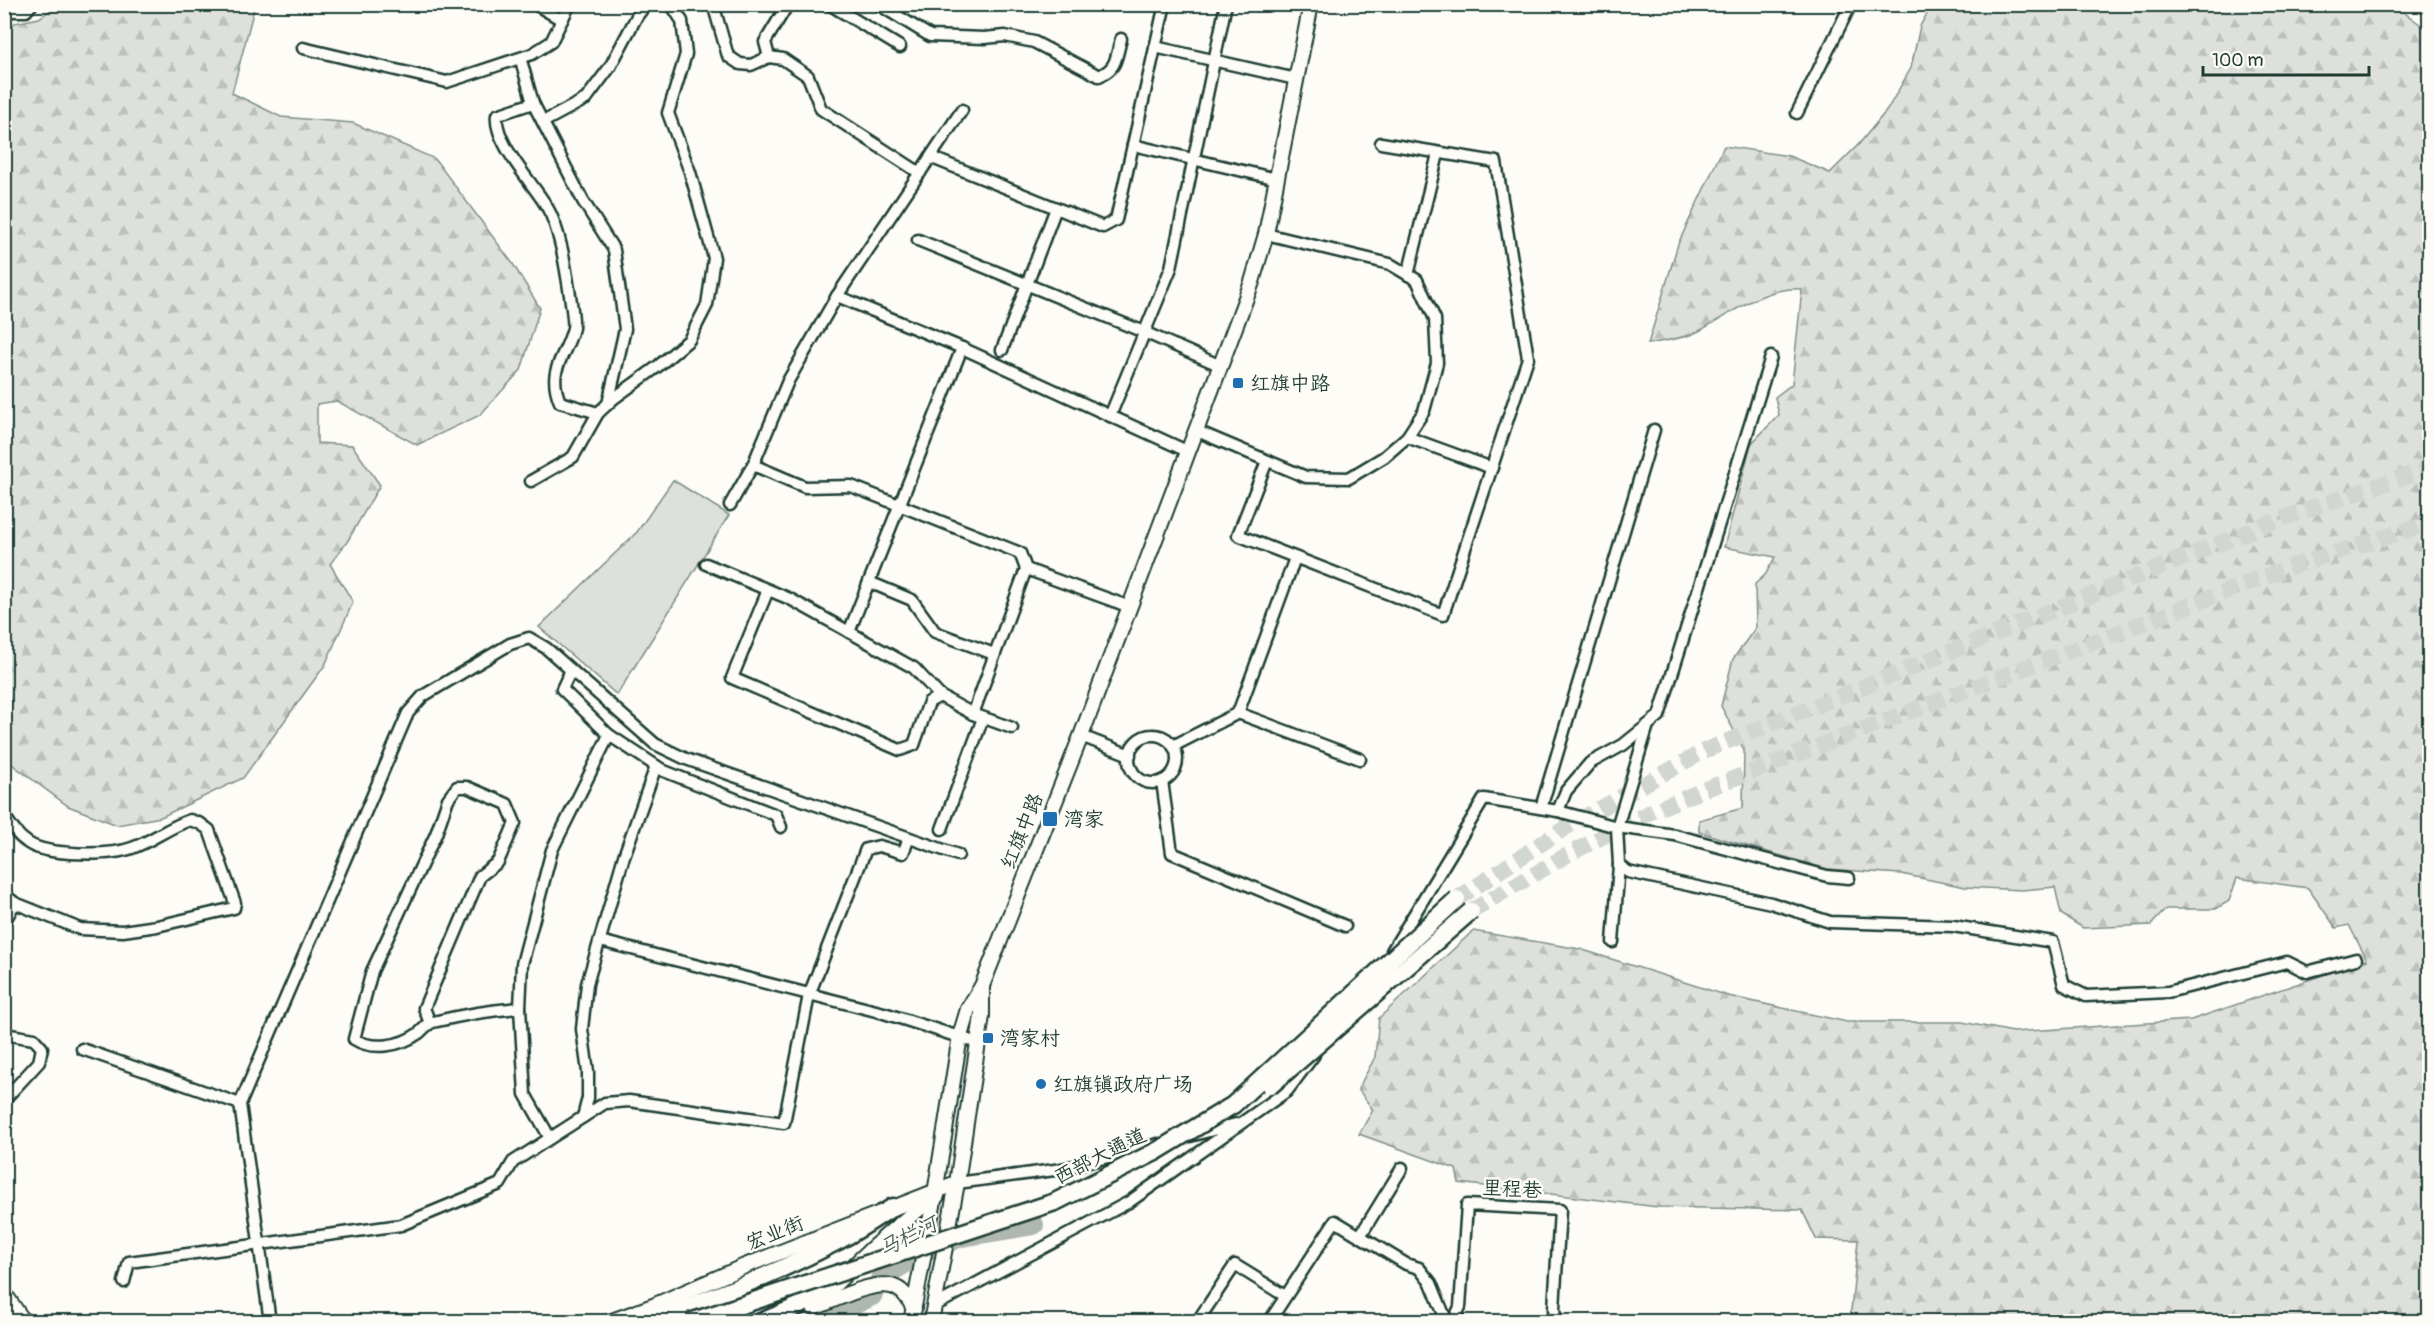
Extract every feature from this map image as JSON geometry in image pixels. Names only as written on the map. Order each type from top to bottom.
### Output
[{"type":"highway","name":"西部大通道","points":[[690,1322],[1055,1202],[1157,1151],[1233,1105],[1457,900]]},
{"type":"highway","name":"西部大通道","points":[[722,1322],[1059,1212],[1162,1160],[1239,1113],[1471,911]]},
{"type":"highway","points":[[647,1322],[732,1290],[800,1260],[837,1242],[893,1207]]},
{"type":"highway","points":[[761,1322],[824,1295]]},
{"type":"main road","name":"红旗中路","points":[[913,1315],[935,1198],[960,1036],[968,1009],[982,986],[1081,736],[1252,282],[1266,234],[1311,4]]},
{"type":"main road","name":"红旗中路","points":[[931,1322],[957,1183],[982,1017],[982,986]]},
{"type":"main road","name":"宏业街","points":[[609,1322],[893,1207],[935,1198],[957,1183]]},
{"type":"main road","points":[[809,1310],[878,1243],[935,1198]]},
{"type":"main road","points":[[779,1322],[870,1288],[892,1286],[903,1292],[913,1315]]},
{"type":"main road","points":[[4,1293],[24,1322]]},
{"type":"street","points":[[4,7],[14,11],[26,11],[32,4]]},
{"type":"street","points":[[535,4],[562,20]]},
{"type":"street","points":[[303,48],[447,82],[532,54],[551,42],[570,4]]},
{"type":"street","points":[[543,122],[586,99],[610,67],[637,16],[646,4]]},
{"type":"street","points":[[531,481],[573,457],[598,413],[689,340],[707,305],[714,258],[690,172],[668,113],[686,54],[682,21],[671,4]]},
{"type":"street","points":[[713,4],[728,56],[740,64],[751,65],[769,57],[783,59],[808,76],[821,109],[920,173]]},
{"type":"street","points":[[769,57],[765,42],[788,4]]},
{"type":"street","points":[[829,4],[900,47]]},
{"type":"street","points":[[878,4],[930,36],[984,38],[1005,36],[1034,42],[1099,76],[1109,72],[1113,67],[1122,39]]},
{"type":"street","points":[[930,157],[1103,227],[1116,220],[1165,4]]},
{"type":"street","points":[[1110,416],[1171,268],[1226,4]]},
{"type":"street","points":[[1797,113],[1851,4]]},
{"type":"street","points":[[1155,47],[1296,79]]},
{"type":"street","points":[[522,64],[533,103],[583,201],[614,250],[625,329],[608,404]]},
{"type":"street","points":[[533,103],[498,115],[496,124],[520,172],[547,207],[561,247],[573,326],[555,375],[554,387],[560,402],[598,413]]},
{"type":"street","points":[[730,504],[753,465],[788,381],[837,296],[962,110]]},
{"type":"street","points":[[1267,461],[1238,535],[1443,615],[1528,358],[1496,162],[1381,143]]},
{"type":"street","points":[[1133,145],[1277,179]]},
{"type":"street","points":[[1408,275],[1438,154]]},
{"type":"street","points":[[1002,350],[1056,208]]},
{"type":"street","points":[[1197,431],[1306,477],[1349,477],[1384,457],[1407,437],[1424,411],[1437,363],[1435,320],[1417,280],[1390,264],[1266,234]]},
{"type":"street","points":[[918,240],[1144,332],[1221,366]]},
{"type":"street","points":[[837,296],[962,348],[1189,452]]},
{"type":"street","points":[[849,632],[962,348]]},
{"type":"street","points":[[1558,811],[1566,791],[1590,763],[1623,745],[1659,716],[1771,357]]},
{"type":"street","points":[[1540,808],[1654,430]]},
{"type":"street","points":[[1407,437],[1492,468]]},
{"type":"street","points":[[753,465],[805,487],[851,486],[1020,553],[1026,569],[994,654],[978,716],[942,829]]},
{"type":"street","points":[[1173,746],[1238,713],[1295,558]]},
{"type":"street","points":[[706,564],[790,599],[914,668],[940,696],[978,716],[1012,728]]},
{"type":"street","points":[[1026,569],[1130,607]]},
{"type":"street","points":[[869,582],[912,600],[935,632],[994,654]]},
{"type":"street","points":[[768,590],[732,678],[900,750],[914,745],[929,702],[940,696]]},
{"type":"street","points":[[270,1322],[240,1104],[408,713],[423,696],[510,644],[529,638],[546,648],[655,744],[686,759],[958,855]]},
{"type":"street","points":[[571,670],[562,689],[609,735],[664,771],[776,815],[781,827]]},
{"type":"street","points":[[1238,713],[1360,759]]},
{"type":"street","points":[[1612,942],[1619,865],[1617,827],[1648,725]]},
{"type":"street","points":[[550,1138],[525,1094],[520,1008],[522,964],[552,850],[609,735]]},
{"type":"street","points":[[1152,735],[1168,740],[1173,746],[1176,752],[1176,766],[1173,773],[1162,781],[1146,782],[1133,771],[1130,755],[1137,741],[1152,735]]},
{"type":"street","points":[[1081,736],[1130,755]]},
{"type":"street","points":[[583,1117],[588,1098],[588,1072],[582,1029],[587,984],[624,856],[656,766]]},
{"type":"street","points":[[1162,781],[1172,853],[1345,926]]},
{"type":"street","points":[[430,1023],[424,1008],[480,876],[498,862],[515,823],[507,804],[466,787],[457,788],[448,799],[436,834],[372,970],[354,1039],[363,1045],[398,1044],[419,1033],[430,1023],[494,1010],[520,1008]]},
{"type":"street","points":[[935,1301],[1129,1202],[1287,1092],[1400,940],[1484,799],[1558,811],[1617,827],[1675,835],[1827,876],[1849,879]]},
{"type":"street","points":[[4,815],[17,835],[30,844],[64,852],[123,851],[133,848],[174,825],[190,820],[201,824],[209,830],[235,903],[234,908],[214,914],[123,932],[80,929],[15,903],[4,894]]},
{"type":"street","points":[[124,1282],[129,1262],[401,1225],[500,1185],[513,1162],[605,1103],[629,1101],[784,1123],[809,995],[866,849],[879,846],[903,853],[909,838]]},
{"type":"street","points":[[1619,865],[1628,872],[1771,903],[1830,922],[1953,926],[2053,942],[2064,985],[2086,996],[2168,992],[2287,962],[2307,972],[2356,959]]},
{"type":"street","points":[[4,922],[15,903]]},
{"type":"street","points":[[600,941],[884,1013],[978,1043]]},
{"type":"street","points":[[4,1034],[34,1039],[42,1048],[39,1062],[4,1100]]},
{"type":"street","points":[[82,1049],[240,1104]]},
{"type":"street","points":[[957,1183],[1062,1169],[1242,1123]]},
{"type":"street","points":[[1360,1236],[1402,1168]]},
{"type":"street","name":"里程巷","points":[[1453,1322],[1460,1307],[1467,1205],[1560,1210],[1554,1309],[1556,1322]]},
{"type":"street","points":[[1269,1322],[1335,1221],[1406,1264],[1419,1268],[1431,1283],[1447,1322]]},
{"type":"street","points":[[1197,1322],[1235,1264],[1286,1296]]},
{"type":"green space","points":[[58,5],[255,5],[232,93],[281,117],[353,123],[435,159],[513,264],[540,308],[521,370],[480,415],[417,445],[337,401],[317,404],[317,443],[352,445],[380,485],[347,542],[330,564],[353,602],[325,665],[243,778],[161,817],[117,825],[68,806],[5,759],[5,25],[39,18]]},
{"type":"green space","points":[[1932,5],[2394,5],[2429,29],[2429,1321],[1850,1321],[1858,1240],[1816,1239],[1802,1210],[1658,1207],[1459,1183],[1456,1169],[1359,1134],[1373,1110],[1358,1089],[1375,1057],[1379,1018],[1473,931],[1580,949],[1728,996],[1847,1022],[1962,1022],[2013,1032],[2191,1020],[2367,960],[2349,925],[2336,928],[2308,888],[2237,878],[2229,901],[2216,909],[2166,909],[2151,925],[2083,928],[2061,914],[2055,887],[2022,890],[1965,887],[1901,874],[1827,869],[1699,832],[1699,820],[1743,808],[1744,750],[1721,706],[1733,659],[1756,627],[1755,584],[1765,575],[1775,557],[1724,547],[1751,444],[1779,415],[1775,397],[1792,384],[1802,289],[1788,289],[1760,297],[1691,334],[1648,344],[1678,244],[1724,146],[1789,156],[1830,173],[1859,144],[1887,110],[1911,68],[1920,26]]},
{"type":"green space","points":[[673,480],[729,515],[617,695],[539,627],[637,532]]},
{"type":"waterway","name":"马栏河","points":[[819,1322],[872,1296],[881,1278],[930,1249],[962,1237],[1034,1225]]},
{"type":"tunnel","points":[[1457,899],[1565,828],[1706,750],[2280,519],[2430,468]]},
{"type":"tunnel","points":[[1471,911],[1569,854],[1650,812],[1706,789],[2293,566],[2430,523]]},
{"type":"place","name":"红旗中路","points":[[1238,383]]},
{"type":"place","name":"湾家","points":[[1050,819]]},
{"type":"place","name":"湾家村","points":[[988,1038]]},
{"type":"place","name":"红旗镇政府广场","points":[[1041,1084]]}]
